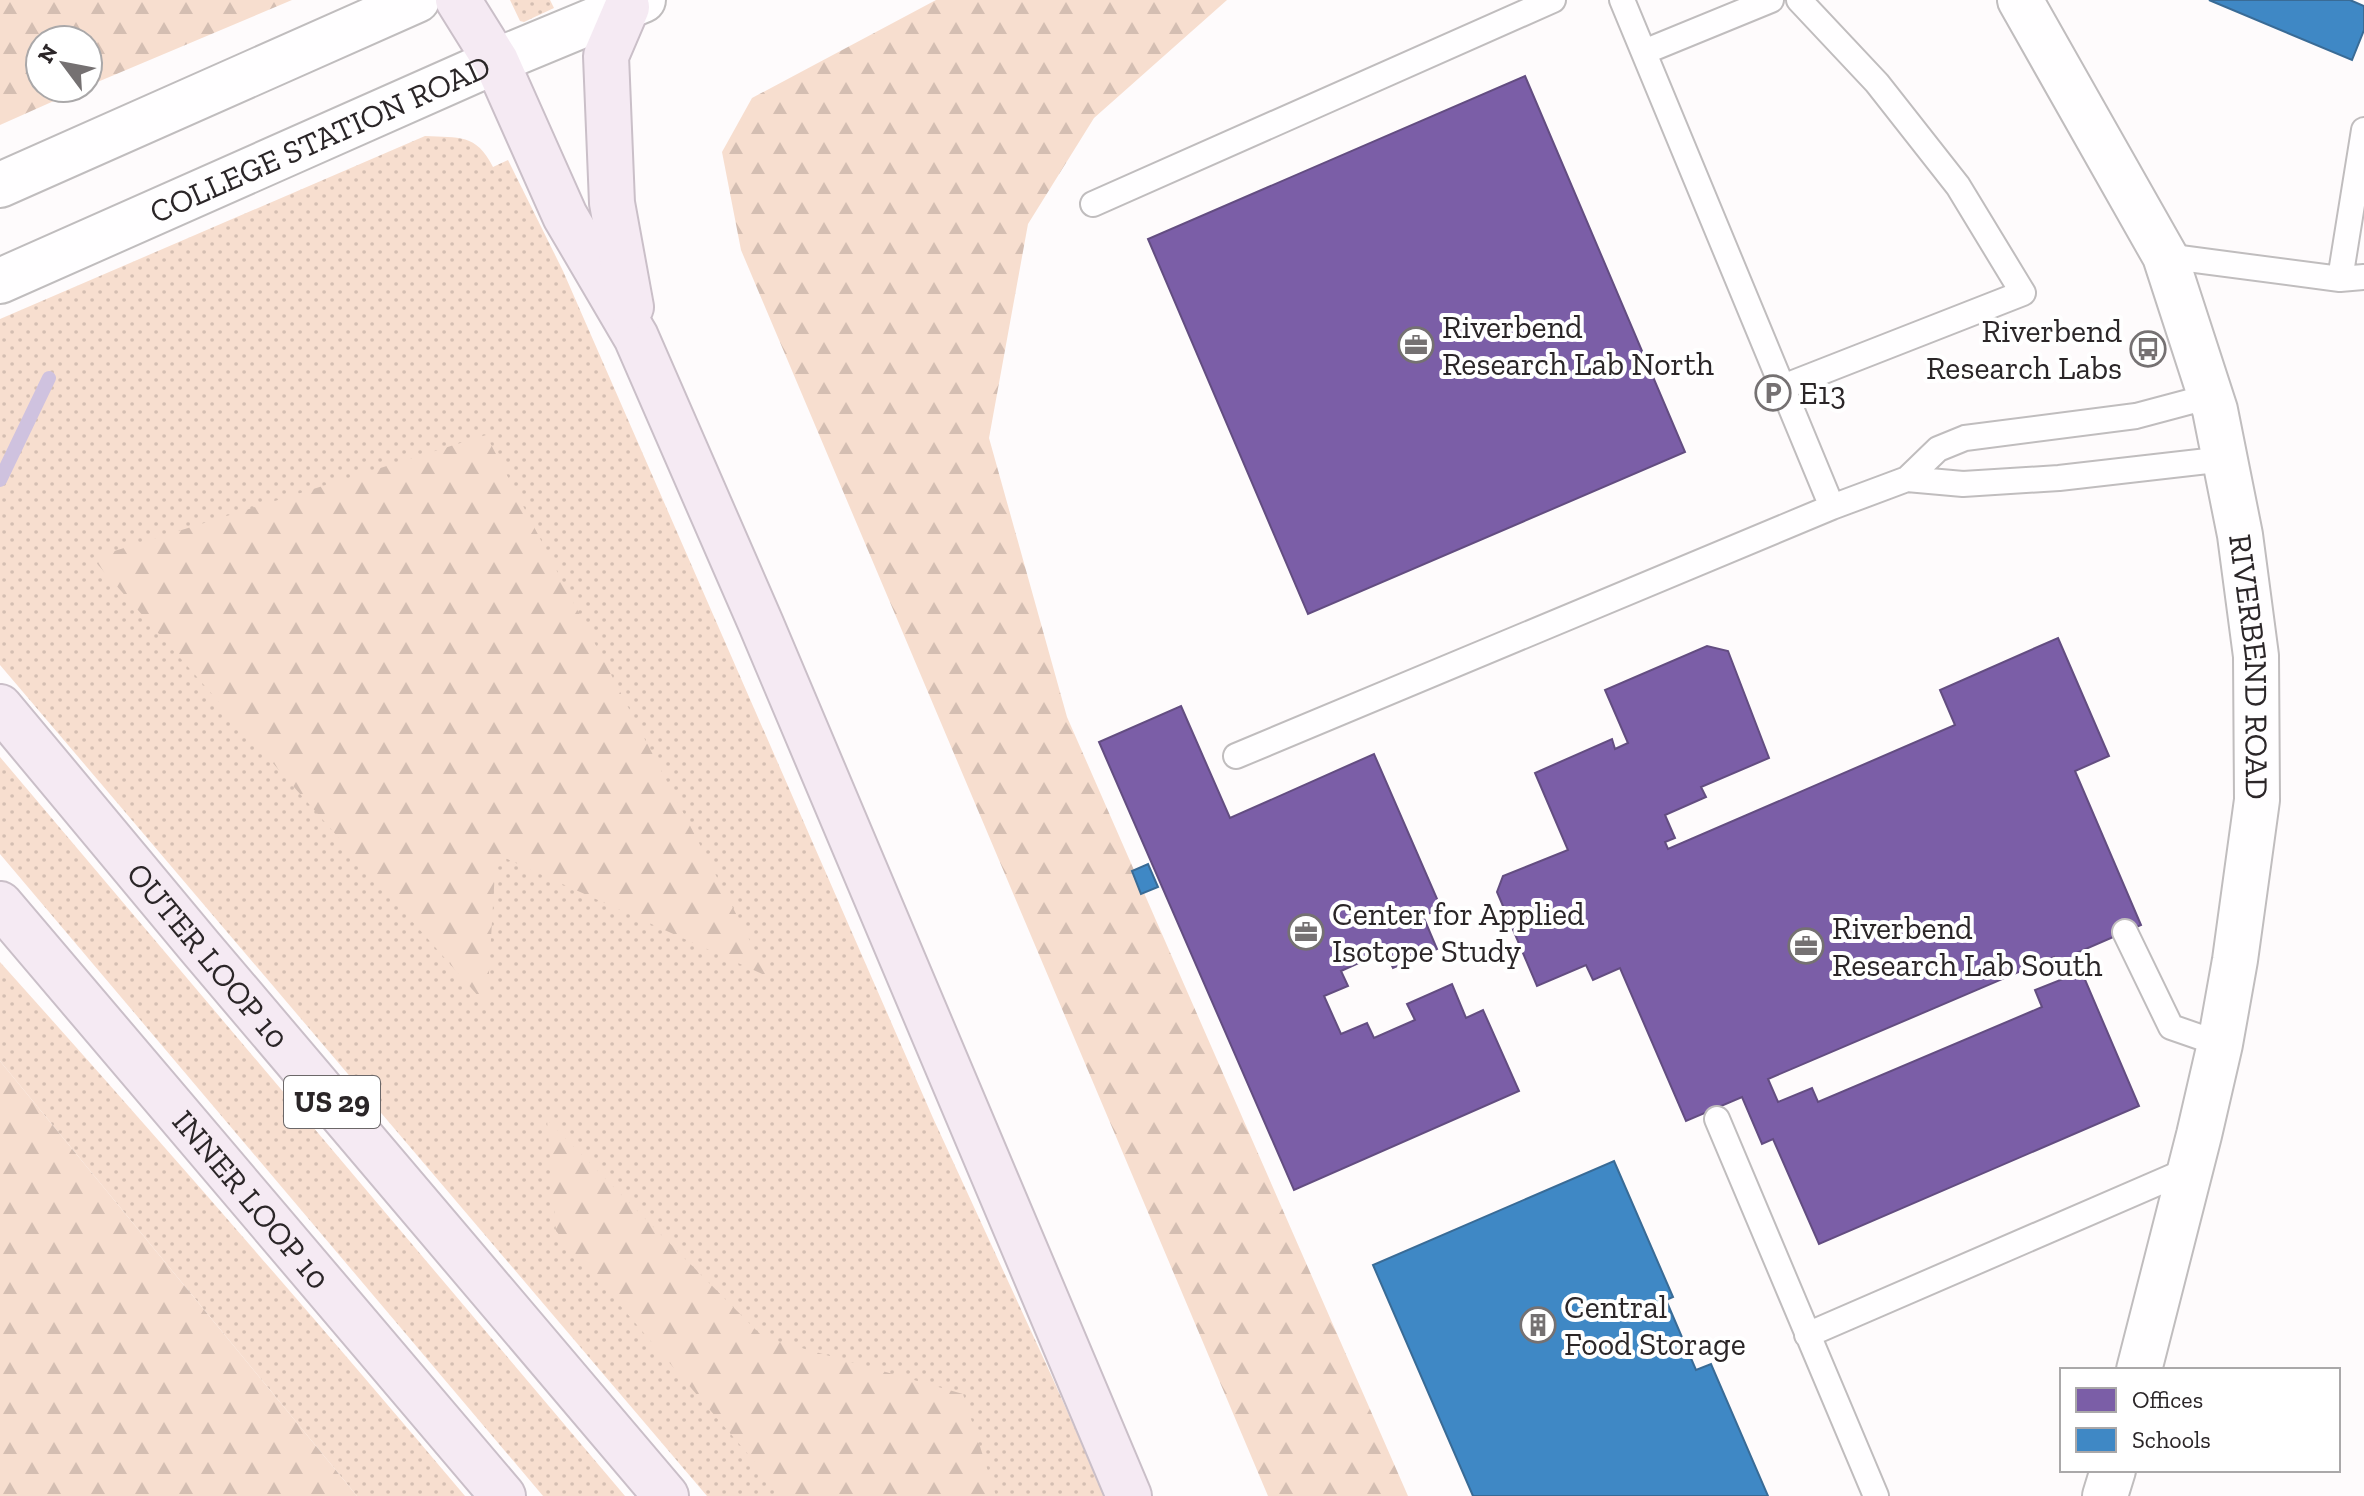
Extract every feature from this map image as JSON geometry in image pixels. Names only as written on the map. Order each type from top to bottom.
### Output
[{"type":"highway","points":[[458,0],[496,61],[565,216],[636,337],[761,624],[1129,1496]]},
{"type":"highway","points":[[635,3],[606,56],[612,203],[636,337]]},
{"type":"highway","name":"OUTER LOOP 10","points":[[0,707],[666,1496]]},
{"type":"highway","name":"INNER LOOP 10","points":[[0,904],[503,1496]]},
{"type":"street","points":[[0,185],[417,0]]},
{"type":"street","name":"RIVERBEND ROAD","points":[[2020,0],[2165,256],[2211,396],[2240,535],[2256,656],[2257,800],[2235,960],[2220,1044],[2140,1368]]},
{"type":"street","name":"COLLEGE STATION ROAD","points":[[0,281],[496,61],[635,3]]},
{"type":"street","points":[[2105,1496],[2112,1472]]},
{"type":"lane","points":[[1093,204],[1553,0]]},
{"type":"lane","points":[[1622,0],[1832,507]]},
{"type":"lane","points":[[1644,52],[1771,0]]},
{"type":"lane","points":[[1783,387],[2023,293],[1958,186],[1877,83],[1799,0]]},
{"type":"lane","points":[[2165,256],[2352,278],[2364,130]]},
{"type":"lane","points":[[1236,756],[1832,507],[1907,479],[1938,449],[1965,438],[2136,416],[2211,396]]},
{"type":"lane","points":[[1907,479],[1963,484],[2059,478],[2225,459]]},
{"type":"lane","points":[[2125,932],[2171,1027],[2220,1044]]},
{"type":"lane","points":[[1717,1119],[1876,1496]]},
{"type":"lane","points":[[1807,1335],[2190,1169]]},
{"type":"green space","points":[[0,0],[292,0],[104,79],[104,24],[24,24],[24,104],[47,104],[0,125]]},
{"type":"green space","points":[[510,0],[550,0],[554,8],[524,22],[520,21]]},
{"type":"green space","points":[[936,0],[1227,0],[1094,118],[1028,224],[989,438],[1067,717],[1408,1496],[1268,1496],[741,250],[722,152],[752,98]]},
{"type":"green space","points":[[425,136],[457,138],[473,143],[487,156],[493,167],[508,160],[563,271],[933,1118],[1105,1496],[707,1496],[0,665],[0,319]]},
{"type":"green space","points":[[486,435],[769,977],[496,854],[487,1006],[92,558]]},
{"type":"green space","points":[[0,757],[625,1496],[543,1496],[0,854]]},
{"type":"green space","points":[[0,962],[235,1228],[465,1496],[357,1496],[0,1061]]},
{"type":"green space","points":[[0,1061],[357,1496],[0,1496]]},
{"type":"green space","points":[[547,1120],[763,1337],[963,1394],[996,1496],[784,1496],[556,1231]]},
{"type":"building: Offices","name":"Riverbend Research Lab North","points":[[1525,76],[1685,452],[1308,614],[1148,239]]},
{"type":"building: Offices","name":"Riverbend Research Lab South","points":[[2058,638],[2109,756],[2075,771],[2141,925],[2074,954],[2139,1106],[1819,1244],[1773,1139],[1762,1144],[1742,1097],[1686,1121],[1620,968],[1593,980],[1586,965],[1537,986],[1497,892],[1503,876],[1568,850],[1535,773],[1612,739],[1615,749],[1628,743],[1605,690],[1707,646],[1728,651],[1769,758],[1701,787],[1706,797],[1665,815],[1675,838],[1665,842],[1668,849],[1955,725],[1940,690]],"holes":[[[2054,957],[2063,979],[2035,990],[2042,1007],[1818,1102],[1812,1088],[1778,1102],[1768,1079]]]},
{"type":"building: Offices","name":"Center for Applied Isotope Study","points":[[1181,706],[1230,818],[1374,754],[1441,908],[1423,916],[1437,949],[1393,968],[1385,951],[1341,971],[1348,986],[1324,996],[1341,1034],[1367,1023],[1374,1038],[1415,1020],[1407,1004],[1452,984],[1466,1018],[1483,1010],[1519,1091],[1294,1190],[1099,742]]},
{"type":"building: Schools","points":[[2209,0],[2350,0],[2364,6],[2364,30],[2352,60]]},
{"type":"building: Schools","points":[[1148,864],[1158,887],[1141,894],[1132,871]]},
{"type":"building: Schools","name":"Central Food Storage","points":[[1614,1161],[1673,1297],[1666,1300],[1696,1370],[1711,1364],[1768,1496],[1473,1496],[1373,1265]]},
{"type":"waterway","points":[[0,480],[49,378]]},
{"type":"place","name":"Riverbend Research Lab North","points":[[1416,345]]},
{"type":"place","name":"Riverbend Research Labs","points":[[2148,349]]},
{"type":"place","name":"E13","points":[[1773,393]]},
{"type":"place","name":"Center for Applied Isotope Study","points":[[1306,932]]},
{"type":"place","name":"Riverbend Research Lab South","points":[[1806,946]]},
{"type":"place","name":"Central Food Storage","points":[[1538,1325]]}]
